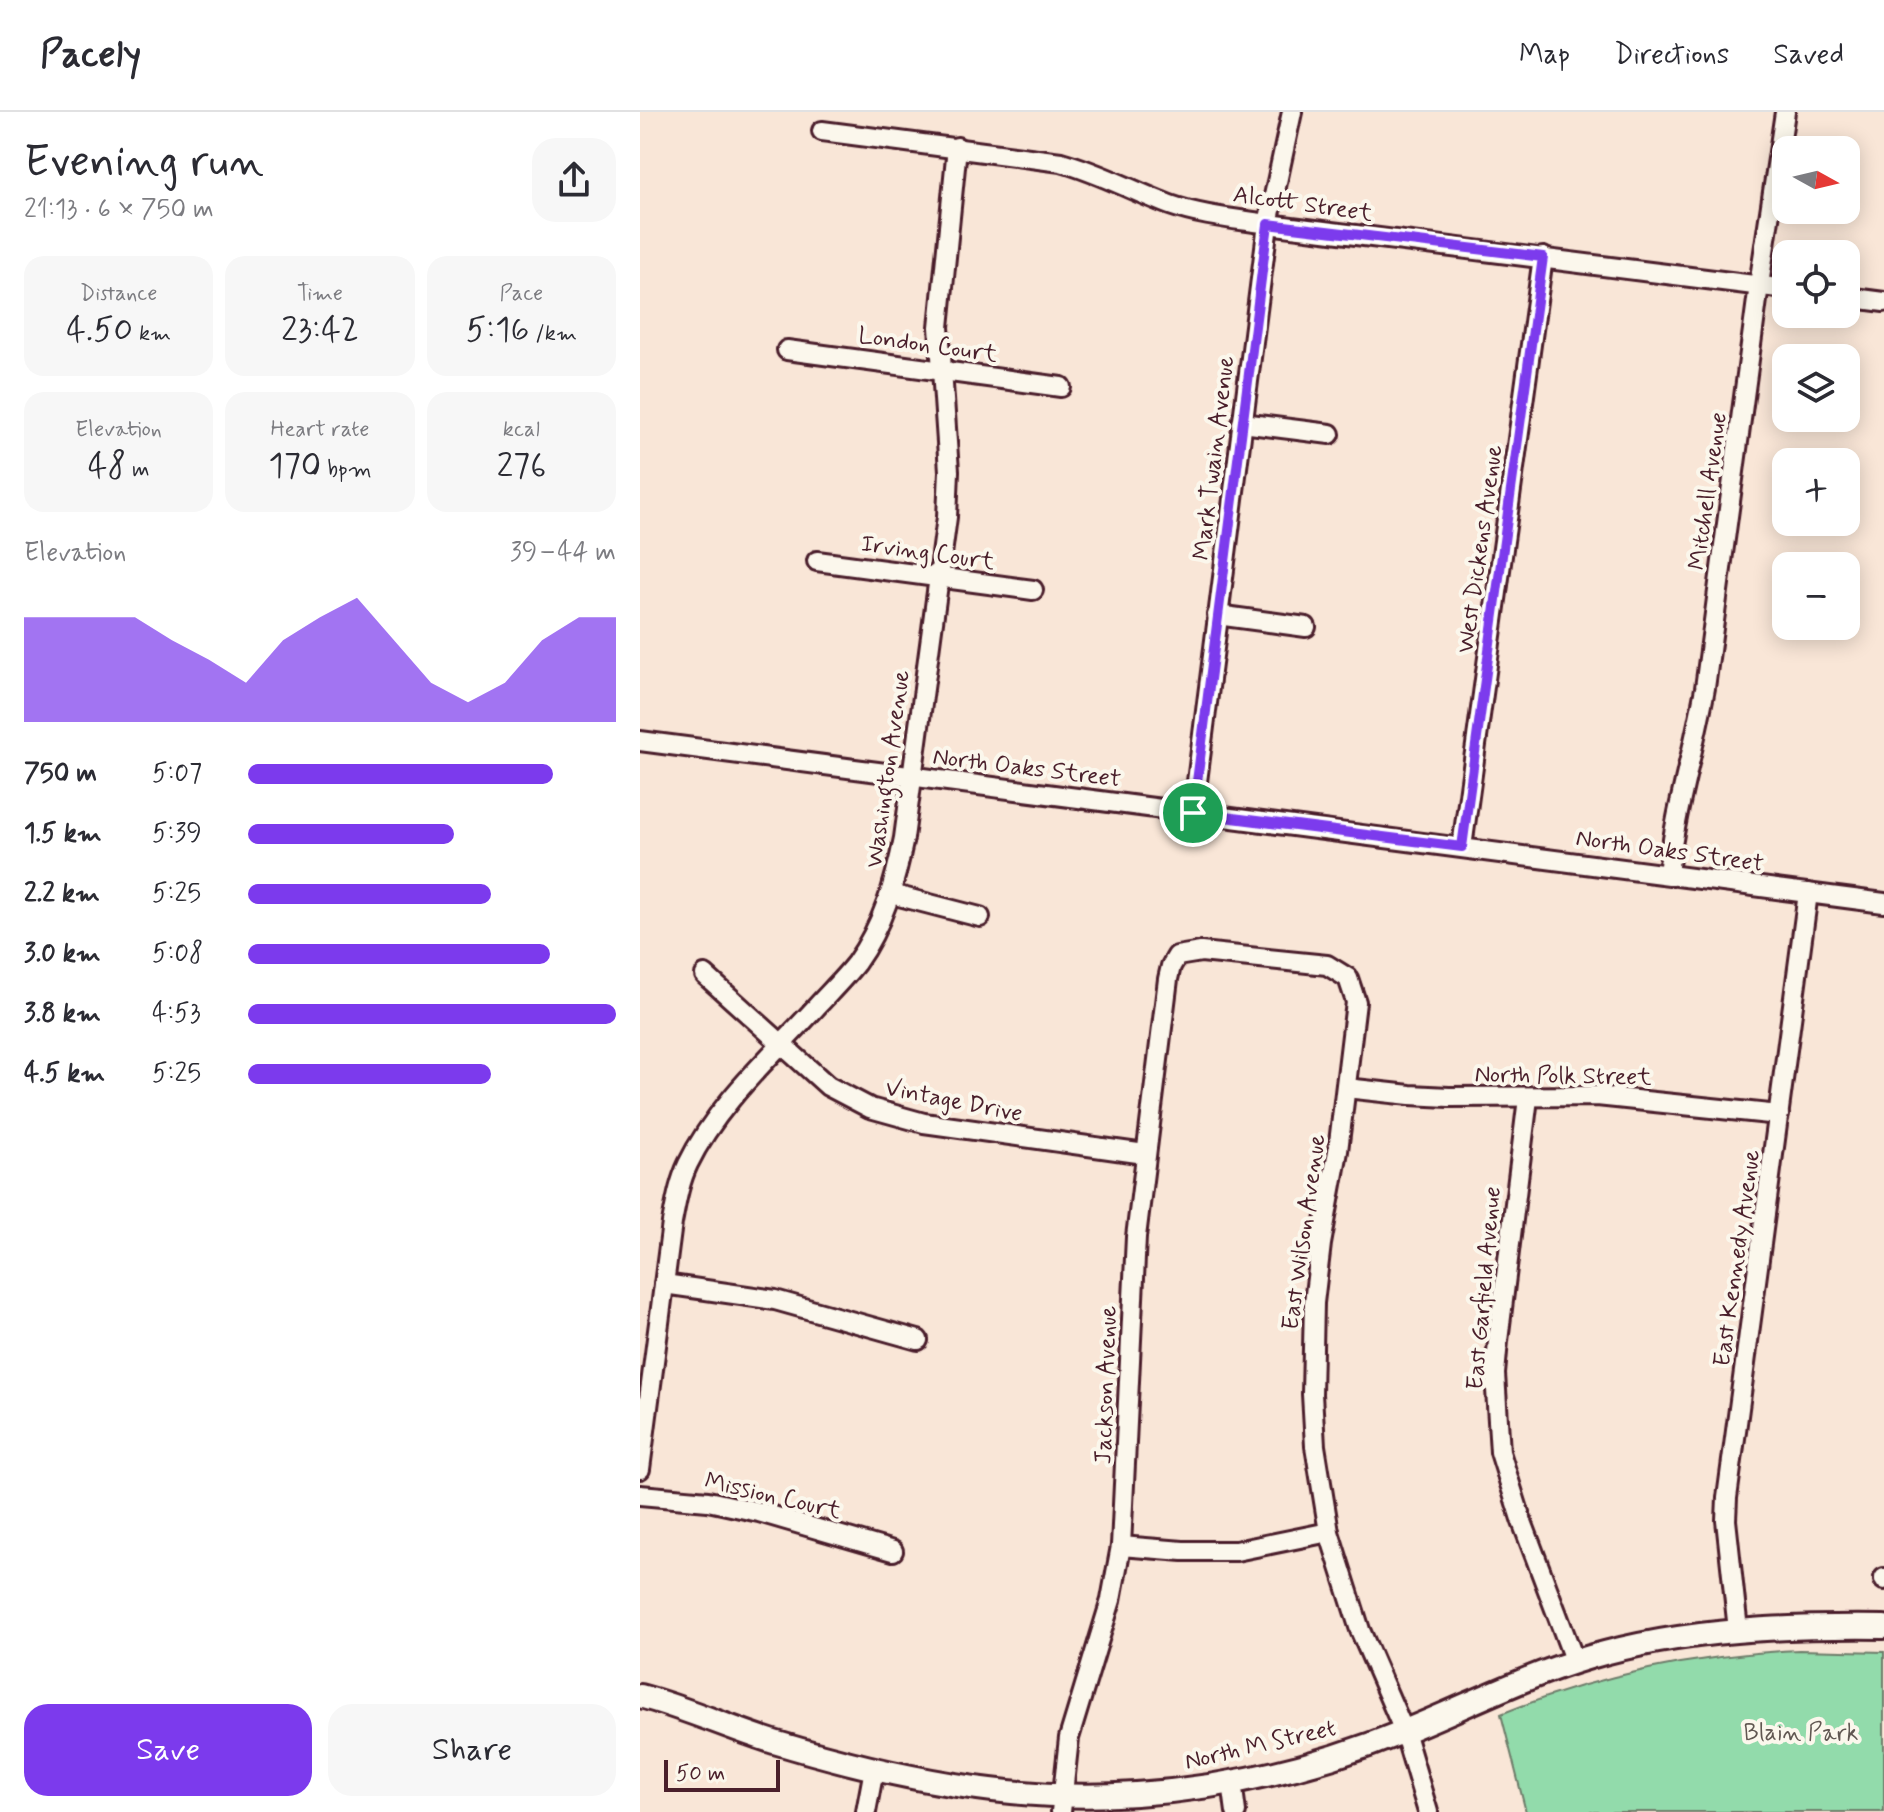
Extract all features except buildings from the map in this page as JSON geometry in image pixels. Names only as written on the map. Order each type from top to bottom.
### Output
[{"type":"street","name":"Mark Twain Avenue","points":[[1193,813],[1268,224],[1292,112]]},
{"type":"street","name":"Mitchell Avenue","points":[[1668,874],[1675,825],[1705,688],[1785,112]]},
{"type":"street","name":"Alcott Street","points":[[822,131],[1061,162],[1094,171],[1171,205],[1202,214],[1772,287]]},
{"type":"street","name":"Washington Avenue","points":[[640,1469],[676,1201],[688,1165],[726,1104],[854,965],[868,944],[891,894],[904,838],[947,517],[949,471],[939,327],[957,147]]},
{"type":"street","name":"West Dickens Avenue","points":[[1462,847],[1543,257]]},
{"type":"street","points":[[1860,299],[1884,302]]},
{"type":"street","name":"London Court","points":[[787,350],[1061,387]]},
{"type":"street","points":[[1242,423],[1330,434]]},
{"type":"street","name":"Irving Court","points":[[817,561],[1033,590]]},
{"type":"street","points":[[1217,615],[1306,627]]},
{"type":"street","name":"North Oaks Street","points":[[640,741],[1884,903]]},
{"type":"street","name":"East Kennedy Avenue","points":[[1738,1630],[1726,1520],[1727,1498],[1808,893]]},
{"type":"street","points":[[891,894],[980,917]]},
{"type":"street","name":"East Wilson Avenue","points":[[1177,956],[1201,952],[1327,965],[1348,978],[1356,1002],[1333,1182],[1321,1244],[1312,1349],[1315,1446],[1329,1532],[1360,1630],[1404,1731],[1428,1812]]},
{"type":"street","name":"Jackson Avenue","points":[[1061,1803],[1069,1738],[1111,1600],[1121,1546],[1136,1237],[1168,979],[1177,956]]},
{"type":"street","name":"Vintage Drive","points":[[705,975],[828,1086],[870,1108],[895,1117],[952,1128],[1145,1154]]},
{"type":"street","name":"North Polk Street","points":[[1346,1088],[1410,1095],[1597,1096],[1779,1115]]},
{"type":"street","name":"East Garfield Avenue","points":[[1528,1098],[1498,1341],[1495,1374],[1497,1422],[1500,1452],[1521,1519],[1575,1662]]},
{"type":"street","points":[[664,1284],[775,1300],[918,1340]]},
{"type":"street","name":"Mission Court","points":[[640,1495],[708,1501],[759,1512],[893,1551]]},
{"type":"street","points":[[1121,1546],[1172,1551],[1236,1551],[1329,1532]]},
{"type":"street","name":"North M Street","points":[[640,1696],[682,1707],[770,1740],[874,1769],[1061,1803],[1232,1782],[1304,1765],[1404,1731],[1505,1686],[1575,1662],[1641,1645],[1738,1630],[1805,1626],[1884,1627]]},
{"type":"street","points":[[866,1812],[874,1769]]},
{"type":"street","points":[[1232,1782],[1236,1812]]},
{"type":"green space","name":"Blain Park","points":[[1799,1650],[1884,1652],[1884,1812],[1526,1812],[1501,1714],[1574,1688],[1647,1669],[1722,1657]]},
{"type":"route","points":[[1268,224],[1543,257],[1462,847],[1193,813],[1268,224]]}]
